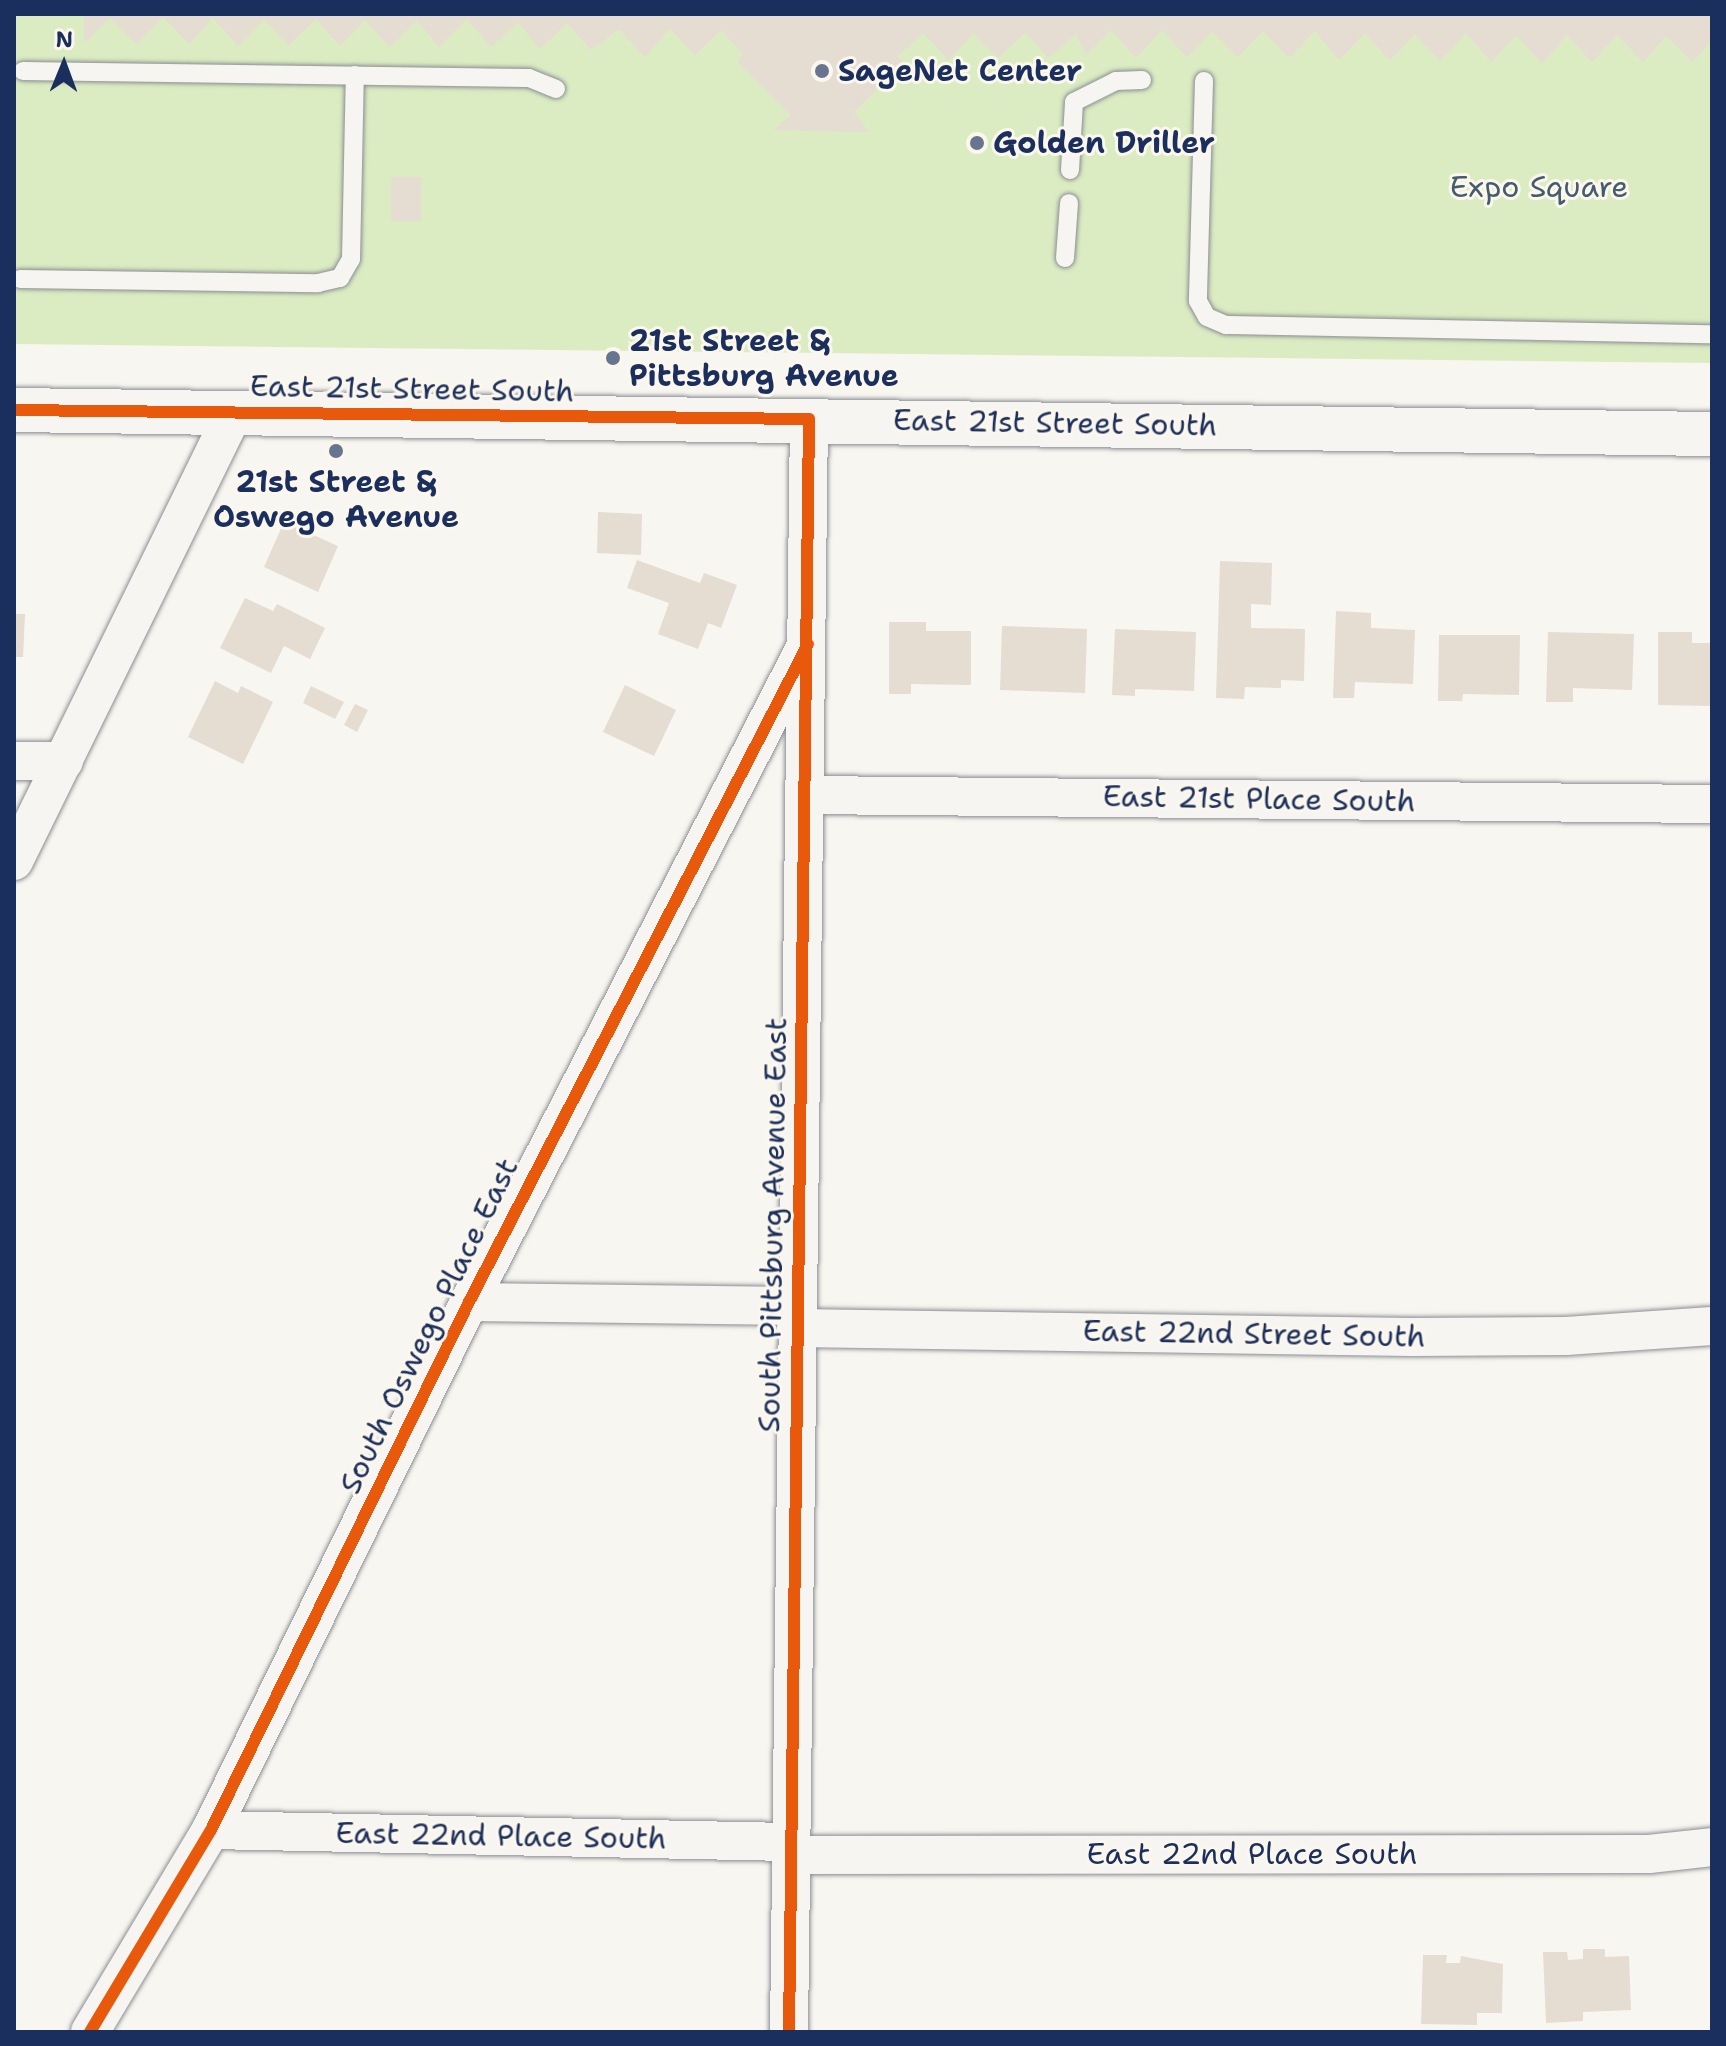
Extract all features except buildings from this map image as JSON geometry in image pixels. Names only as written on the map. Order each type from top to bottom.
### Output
[{"type":"main road","name":"East 21st Street South","points":[[14,410],[1712,434]]},
{"type":"street","points":[[14,861],[233,413]]},
{"type":"street","name":"South Pittsburg Avenue East","points":[[789,2032],[809,640],[809,419]]},
{"type":"street","name":"South Oswego Place East","points":[[90,2032],[211,1830],[469,1302],[809,640]]},
{"type":"street","points":[[14,761],[64,761]]},
{"type":"street","name":"East 21st Place South","points":[[806,795],[1712,804]]},
{"type":"street","name":"East 22nd Street South","points":[[469,1302],[797,1317],[1427,1337],[1566,1336],[1712,1326]]},
{"type":"street","name":"East 22nd Place South","points":[[211,1830],[791,1848],[1649,1854],[1712,1847]]},
{"type":"lane","points":[[23,71],[529,78],[556,89]]},
{"type":"lane","points":[[20,279],[318,283],[340,278],[351,259],[355,75]]},
{"type":"lane","points":[[1070,170],[1074,102],[1105,85],[1142,80]]},
{"type":"lane","points":[[1204,81],[1198,301],[1207,317],[1226,325],[1712,334]]},
{"type":"lane","points":[[1065,258],[1069,203]]},
{"type":"green space","name":"Expo Square","points":[[14,14],[1712,14],[1712,363],[14,344]]},
{"type":"cycle path","points":[[14,410],[809,419],[789,2032]]},
{"type":"cycle path","points":[[90,2032],[211,1830],[469,1302],[808,644]]},
{"type":"place","name":"SageNet Center","points":[[822,71]]},
{"type":"place","name":"Golden Driller","points":[[977,143]]},
{"type":"place","name":"21st Street & Pittsburg Avenue","points":[[613,358]]},
{"type":"place","name":"21st Street & Oswego Avenue","points":[[336,451]]}]
